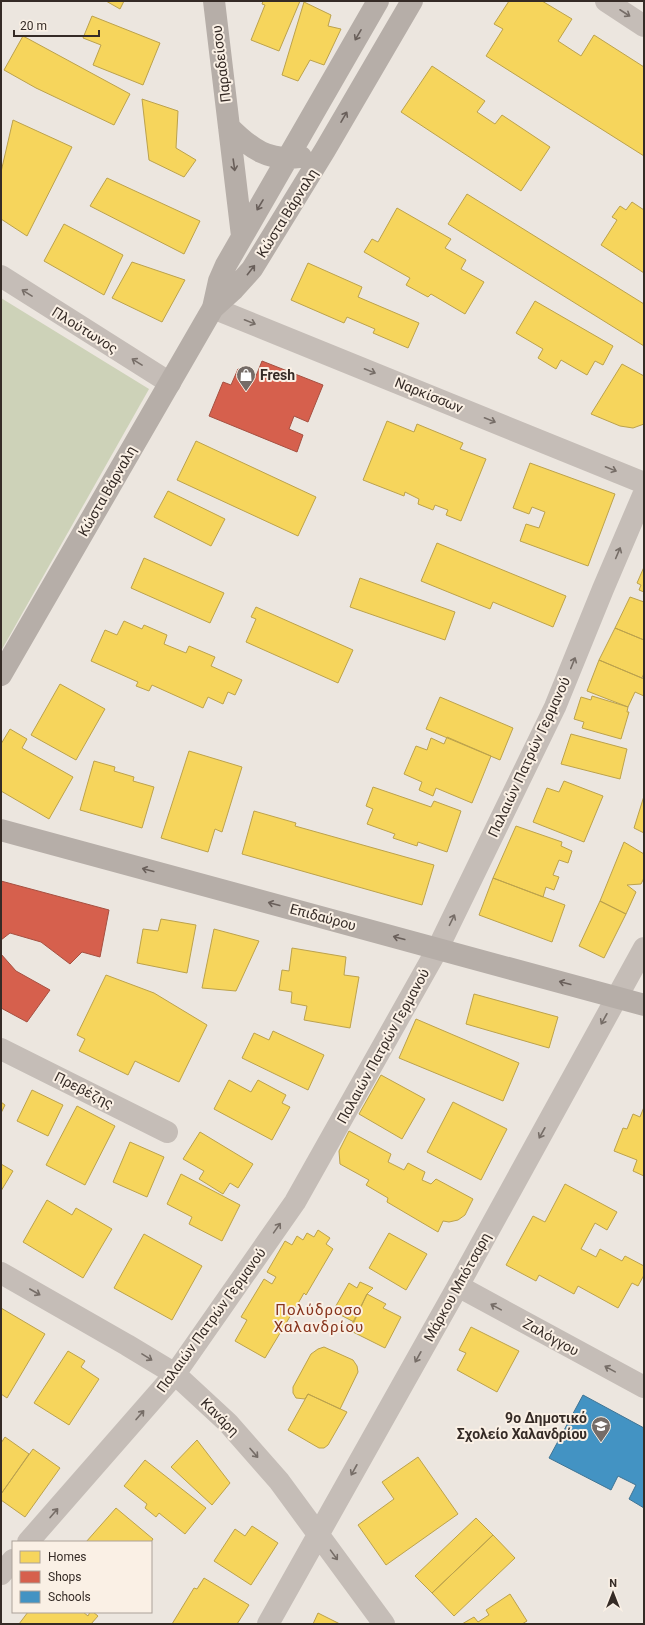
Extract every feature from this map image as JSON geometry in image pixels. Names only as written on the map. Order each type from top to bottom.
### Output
[{"type":"street","name":"Παραδείσου","points":[[214,1],[223,91],[229,127],[242,236]]},
{"type":"street","name":"Κώστα Βάρναλη","points":[[1,676],[213,308],[219,281],[242,236],[378,1]]},
{"type":"street","name":"Κώστα Βάρναλη","points":[[213,308],[234,289],[252,269],[325,150],[412,1]]},
{"type":"street","points":[[606,1],[644,26]]},
{"type":"street","points":[[229,127],[243,141],[257,151],[272,156],[287,159],[306,156],[325,150]]},
{"type":"street","name":"Πλούτωνος","points":[[1,276],[170,383]]},
{"type":"street","name":"Ναρκίσσων","points":[[213,308],[644,483]]},
{"type":"street","name":"Παλαιών Πατρών Γερμανού","points":[[29,1541],[175,1374],[295,1202],[438,948],[555,707],[644,493]]},
{"type":"street","name":"Επιδαύρου","points":[[1,830],[644,1005]]},
{"type":"street","name":"Μάρκου Μπότσαρη","points":[[268,1624],[458,1286],[644,948]]},
{"type":"street","name":"Πρεβέζης","points":[[1,1049],[167,1132]]},
{"type":"street","name":"Κανάρη","points":[[1,1273],[175,1374],[228,1423],[279,1481],[384,1624]]},
{"type":"street","name":"Ζαλόγγου","points":[[458,1286],[644,1387]]},
{"type":"green space","points":[[1,298],[149,389],[1,651]]},
{"type":"building: Homes","points":[[106,1],[124,1],[120,9]]},
{"type":"building: Homes","points":[[263,1],[300,1],[279,51],[251,40],[265,5],[262,4]]},
{"type":"building: Homes","points":[[509,1],[542,1],[572,19],[558,41],[581,56],[594,35],[644,67],[644,156],[486,56],[503,29],[494,24]]},
{"type":"building: Homes","points":[[304,2],[331,15],[328,26],[341,29],[324,65],[310,60],[298,81],[282,75]]},
{"type":"building: Homes","points":[[92,16],[160,43],[143,85],[93,65],[101,45],[83,38]]},
{"type":"building: Homes","points":[[23,36],[130,94],[114,125],[36,88],[4,70]]},
{"type":"building: Homes","points":[[432,66],[485,101],[477,112],[495,124],[502,115],[550,147],[521,191],[401,112]]},
{"type":"building: Homes","points":[[142,99],[178,111],[176,148],[196,160],[184,177],[149,160]]},
{"type":"building: Homes","points":[[13,120],[72,147],[27,236],[1,219],[1,172]]},
{"type":"building: Homes","points":[[107,178],[200,221],[184,254],[90,206]]},
{"type":"building: Homes","points":[[467,194],[644,304],[644,346],[448,224]]},
{"type":"building: Homes","points":[[632,202],[644,210],[644,273],[601,245],[617,220],[612,217],[620,206],[626,210]]},
{"type":"building: Homes","points":[[397,208],[451,239],[445,248],[466,260],[461,269],[484,282],[465,314],[431,294],[428,297],[406,285],[410,278],[364,252],[372,239],[378,242]]},
{"type":"building: Homes","points":[[64,224],[123,255],[104,295],[44,261]]},
{"type":"building: Homes","points":[[132,262],[185,280],[162,322],[112,298]]},
{"type":"building: Homes","points":[[308,263],[362,287],[358,297],[419,323],[408,348],[373,333],[375,329],[347,317],[344,323],[291,300]]},
{"type":"building: Homes","points":[[535,301],[613,346],[603,365],[595,361],[587,375],[561,360],[556,369],[538,358],[543,349],[516,333]]},
{"type":"building: Homes","points":[[622,364],[644,376],[644,424],[633,428],[620,426],[591,414]]},
{"type":"building: Homes","points":[[387,421],[414,432],[417,424],[463,443],[460,449],[486,459],[461,521],[446,515],[448,510],[435,505],[433,510],[418,504],[419,499],[405,492],[404,496],[363,480]]},
{"type":"building: Homes","points":[[196,441],[316,497],[298,536],[177,480]]},
{"type":"building: Homes","points":[[530,463],[615,494],[588,566],[520,541],[526,524],[539,528],[545,512],[532,507],[529,514],[513,508]]},
{"type":"building: Homes","points":[[168,491],[225,519],[211,546],[154,517]]},
{"type":"building: Homes","points":[[437,543],[566,596],[553,627],[493,602],[490,609],[421,581]]},
{"type":"building: Homes","points":[[144,558],[224,593],[210,623],[131,588]]},
{"type":"building: Homes","points":[[644,567],[644,592],[639,590],[641,585],[637,583]]},
{"type":"building: Homes","points":[[360,578],[455,612],[445,640],[350,607]]},
{"type":"building: Homes","points":[[630,597],[644,602],[644,640],[615,628]]},
{"type":"building: Homes","points":[[256,607],[353,650],[338,683],[246,642],[256,619],[251,617]]},
{"type":"building: Homes","points":[[124,621],[142,629],[144,625],[167,635],[164,644],[186,653],[189,646],[215,657],[211,666],[242,680],[235,695],[228,692],[223,704],[208,697],[203,708],[152,685],[149,691],[136,686],[138,682],[91,661],[105,630],[117,635]]},
{"type":"building: Homes","points":[[615,628],[644,640],[644,673],[642,678],[599,660]]},
{"type":"building: Homes","points":[[599,660],[644,679],[644,696],[635,692],[628,707],[587,691]]},
{"type":"building: Homes","points":[[60,684],[105,709],[76,760],[31,735]]},
{"type":"building: Homes","points":[[592,696],[628,707],[627,712],[629,712],[621,739],[582,728],[584,722],[574,719],[581,697],[591,700]]},
{"type":"building: Homes","points":[[440,697],[513,728],[500,760],[426,729]]},
{"type":"building: Homes","points":[[10,729],[27,739],[22,748],[73,777],[49,819],[1,791],[1,744]]},
{"type":"building: Homes","points":[[571,734],[627,749],[620,779],[561,764]]},
{"type":"building: Homes","points":[[447,737],[491,756],[472,803],[436,788],[433,796],[419,790],[422,782],[404,774],[416,746],[427,750],[431,738],[444,744]]},
{"type":"building: Homes","points":[[189,751],[242,767],[222,832],[215,829],[208,852],[161,838]]},
{"type":"building: Homes","points":[[94,761],[115,767],[114,771],[134,777],[133,781],[154,787],[142,828],[80,810]]},
{"type":"building: Homes","points":[[564,781],[603,796],[584,842],[533,822],[547,788],[559,792]]},
{"type":"building: Homes","points":[[373,787],[431,807],[434,801],[461,811],[447,852],[418,842],[417,846],[393,838],[395,834],[367,824],[373,809],[366,806]]},
{"type":"building: Homes","points":[[644,796],[644,833],[634,828]]},
{"type":"building: Homes","points":[[254,811],[296,823],[295,826],[434,865],[422,905],[242,854]]},
{"type":"building: Homes","points":[[516,826],[562,842],[561,846],[572,851],[568,863],[559,860],[553,875],[559,877],[554,890],[546,887],[543,897],[493,878]]},
{"type":"building: Homes","points":[[624,842],[644,854],[644,878],[641,884],[627,885],[636,892],[626,914],[600,901]]},
{"type":"building: Homes","points":[[493,878],[565,905],[552,942],[479,915]]},
{"type":"building: Homes","points":[[600,901],[626,914],[604,958],[579,946]]},
{"type":"building: Homes","points":[[161,919],[196,925],[187,973],[137,963],[143,929],[158,931]]},
{"type":"building: Homes","points":[[214,929],[259,941],[236,991],[202,988]]},
{"type":"building: Homes","points":[[292,948],[346,957],[344,975],[359,977],[350,1028],[304,1020],[307,1006],[291,1003],[292,992],[279,990],[282,970],[289,971]]},
{"type":"building: Homes","points":[[106,975],[154,993],[207,1025],[179,1082],[135,1061],[128,1075],[79,1051],[85,1039],[77,1035]]},
{"type":"building: Homes","points":[[474,994],[558,1017],[549,1048],[466,1024]]},
{"type":"building: Homes","points":[[416,1019],[519,1063],[503,1101],[399,1058]]},
{"type":"building: Homes","points":[[273,1031],[324,1055],[308,1090],[242,1058],[254,1033],[269,1040]]},
{"type":"building: Homes","points":[[381,1075],[425,1099],[402,1139],[359,1114]]},
{"type":"building: Homes","points":[[229,1080],[251,1092],[258,1080],[286,1095],[282,1103],[290,1107],[272,1140],[214,1109]]},
{"type":"building: Homes","points":[[32,1090],[63,1105],[48,1136],[17,1121]]},
{"type":"building: Homes","points":[[1,1102],[5,1105],[1,1113]]},
{"type":"building: Homes","points":[[453,1102],[507,1129],[481,1180],[427,1152]]},
{"type":"building: Homes","points":[[77,1106],[115,1126],[85,1185],[46,1165]]},
{"type":"building: Homes","points":[[644,1107],[644,1176],[633,1171],[637,1160],[614,1151],[623,1128],[627,1129],[633,1114],[640,1117]]},
{"type":"building: Homes","points":[[349,1131],[391,1154],[388,1162],[404,1170],[408,1163],[425,1172],[422,1180],[431,1184],[436,1179],[473,1199],[465,1215],[458,1220],[449,1222],[443,1221],[438,1232],[387,1202],[388,1198],[366,1185],[369,1180],[340,1164],[339,1151]]},
{"type":"building: Homes","points":[[200,1132],[253,1164],[238,1188],[230,1183],[223,1194],[199,1179],[204,1171],[183,1159]]},
{"type":"building: Homes","points":[[130,1142],[164,1157],[147,1197],[113,1182]]},
{"type":"building: Homes","points":[[1,1164],[13,1171],[1,1191]]},
{"type":"building: Homes","points":[[181,1174],[240,1205],[222,1241],[189,1224],[192,1217],[167,1204]]},
{"type":"building: Homes","points":[[565,1184],[617,1212],[607,1230],[595,1223],[581,1249],[596,1257],[600,1249],[622,1261],[625,1256],[644,1266],[644,1275],[638,1286],[632,1283],[618,1308],[578,1286],[574,1294],[539,1275],[536,1281],[506,1265],[533,1216],[545,1222]]},
{"type":"building: Homes","points":[[47,1200],[72,1215],[76,1208],[112,1229],[83,1278],[23,1242]]},
{"type":"building: Homes","points":[[318,1230],[330,1238],[326,1244],[333,1249],[306,1295],[304,1293],[265,1358],[235,1341],[247,1320],[241,1317],[264,1279],[272,1284],[276,1277],[267,1272],[285,1241],[292,1245],[297,1236],[303,1240],[307,1233],[314,1237]]},
{"type":"building: Homes","points":[[389,1233],[427,1254],[406,1290],[369,1268]]},
{"type":"building: Homes","points":[[144,1234],[202,1266],[172,1320],[114,1288]]},
{"type":"building: Homes","points":[[360,1282],[373,1288],[367,1294],[354,1322],[333,1311],[349,1283],[357,1288]]},
{"type":"building: Homes","points":[[367,1294],[386,1304],[383,1308],[401,1317],[385,1348],[349,1330]]},
{"type":"building: Homes","points":[[1,1308],[45,1334],[7,1398],[1,1394]]},
{"type":"building: Homes","points":[[471,1327],[519,1351],[497,1392],[457,1370],[466,1353],[459,1350]]},
{"type":"building: Homes","points":[[324,1347],[353,1360],[357,1366],[358,1372],[340,1409],[308,1394],[305,1399],[296,1398],[293,1393],[293,1387],[311,1354]]},
{"type":"building: Homes","points":[[68,1351],[85,1361],[81,1367],[99,1379],[69,1425],[34,1403]]},
{"type":"building: Homes","points":[[308,1394],[347,1412],[328,1445],[324,1448],[319,1448],[288,1430]]},
{"type":"building: Homes","points":[[5,1437],[29,1454],[1,1494],[1,1443]]},
{"type":"building: Homes","points":[[197,1440],[230,1483],[212,1505],[171,1467]]},
{"type":"building: Homes","points":[[33,1449],[60,1468],[25,1517],[1,1500],[1,1494]]},
{"type":"building: Homes","points":[[418,1457],[458,1514],[386,1565],[358,1525],[394,1499],[382,1482]]},
{"type":"building: Homes","points":[[145,1460],[206,1508],[185,1534],[159,1513],[156,1517],[145,1508],[147,1504],[124,1486]]},
{"type":"building: Homes","points":[[116,1508],[153,1539],[152,1541],[87,1541]]},
{"type":"building: Homes","points":[[476,1518],[493,1535],[432,1593],[415,1576]]},
{"type":"building: Homes","points":[[252,1526],[278,1543],[251,1585],[214,1561],[235,1529],[245,1536]]},
{"type":"building: Homes","points":[[493,1535],[515,1558],[454,1616],[432,1593]]},
{"type":"building: Homes","points":[[204,1578],[249,1605],[237,1624],[172,1624],[194,1588],[197,1589]]},
{"type":"building: Homes","points":[[510,1594],[527,1621],[522,1624],[462,1624],[474,1617],[478,1622],[489,1615],[486,1610]]},
{"type":"building: Homes","points":[[27,1613],[84,1613],[88,1616],[90,1613],[94,1613],[98,1616],[91,1624],[19,1624]]},
{"type":"building: Homes","points":[[318,1613],[340,1624],[313,1624]]},
{"type":"building: Shops","points":[[262,361],[323,385],[308,422],[294,416],[289,429],[303,435],[297,452],[209,416],[223,382],[231,385],[238,369],[256,376]]},
{"type":"building: Shops","points":[[1,881],[109,910],[100,957],[82,952],[70,964],[41,942],[10,933],[1,940]]},
{"type":"building: Shops","points":[[1,954],[16,971],[50,990],[27,1022],[1,1008]]},
{"type":"building: Schools","name":"9ο Δημοτικό Σχολείο Χαλανδρίου","points":[[583,1395],[644,1428],[644,1508],[629,1499],[636,1485],[618,1476],[611,1490],[549,1458]]},
{"type":"place","name":"Fresh","points":[[246,392]]},
{"type":"place","name":"9ο Δημοτικό Σχολείο Χαλανδρίου","points":[[601,1443]]},
{"type":"district","name":"Πολύδροσο Χαλανδρίου","points":[[319,1318]]}]
